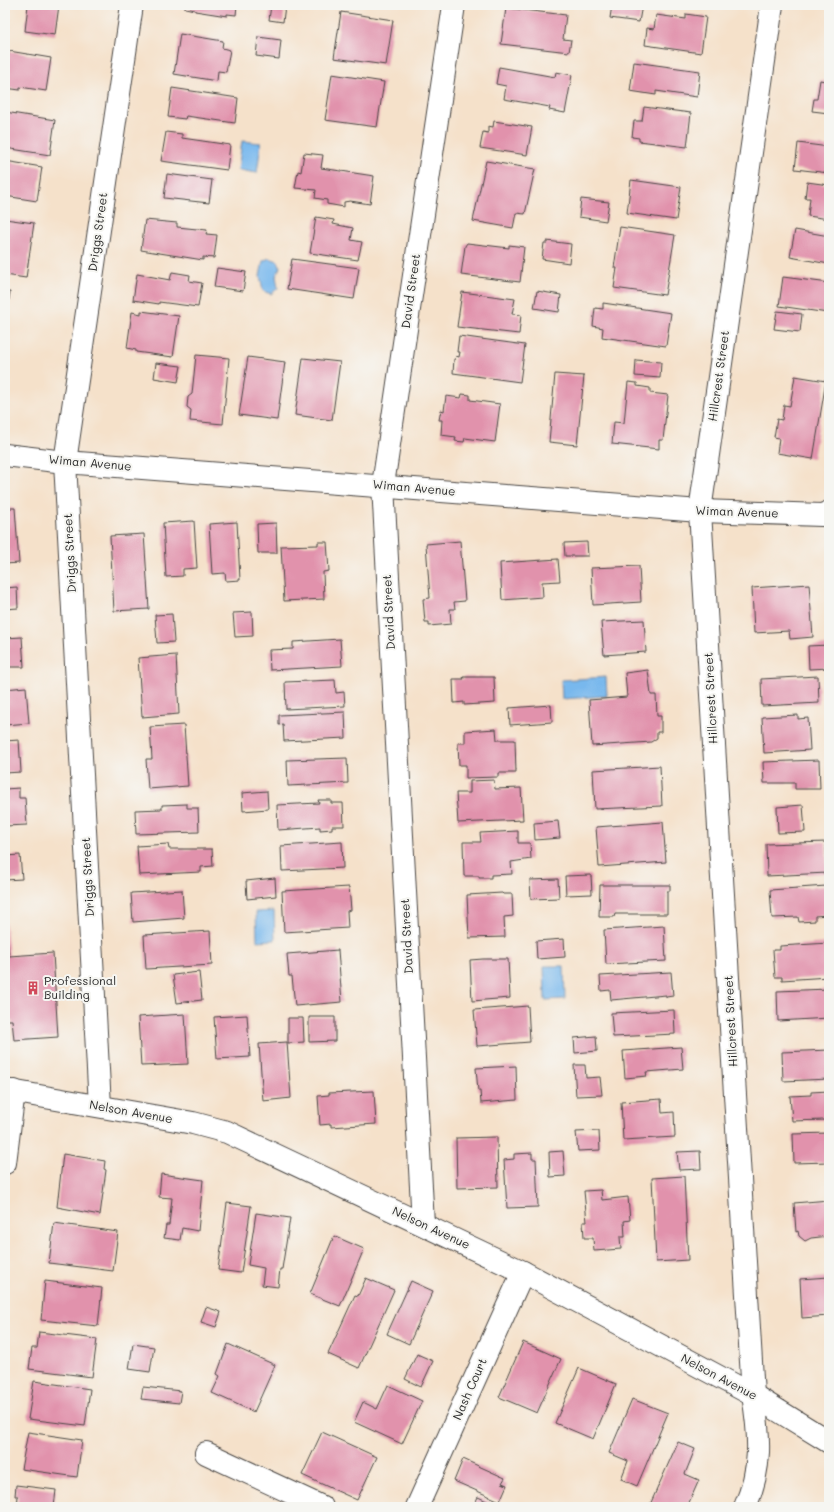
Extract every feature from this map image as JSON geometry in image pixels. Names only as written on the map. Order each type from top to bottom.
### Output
[{"type":"street","name":"Driggs Street","points":[[100,1106],[65,462],[132,5]]},
{"type":"street","name":"David Street","points":[[423,1224],[382,485],[454,5]]},
{"type":"street","name":"Hillcrest Street","points":[[745,1507],[752,1491],[759,1459],[758,1430],[753,1395],[700,511],[772,5]]},
{"type":"street","name":"Wiman Avenue","points":[[5,455],[65,462],[382,485],[700,511],[827,519]]},
{"type":"street","name":"Nelson Avenue","points":[[9,1090],[193,1123],[228,1132],[523,1272],[753,1395],[829,1442]]},
{"type":"street","points":[[5,1163],[9,1090]]},
{"type":"street","name":"Nash Court","points":[[417,1507],[523,1272]]},
{"type":"street","points":[[206,1453],[322,1507]]},
{"type":"water","points":[[242,141],[261,143],[257,173],[238,170]]},
{"type":"water","points":[[269,258],[278,261],[280,267],[276,276],[278,288],[271,294],[263,291],[260,276],[263,261]]},
{"type":"water","points":[[606,677],[607,696],[562,699],[561,680]]},
{"type":"water","points":[[274,911],[275,940],[257,941],[256,912]]},
{"type":"water","points":[[544,966],[564,966],[565,999],[545,1000]]},
{"type":"building","points":[[28,5],[59,5],[55,35],[25,31]]},
{"type":"building","points":[[185,5],[237,5],[236,15],[227,14],[227,16],[195,11],[185,8]]},
{"type":"building","points":[[271,5],[285,5],[283,22],[269,20]]},
{"type":"building","points":[[612,5],[642,5],[639,22],[610,18]]},
{"type":"building","points":[[506,8],[566,15],[563,39],[571,40],[569,52],[501,44]]},
{"type":"building","points":[[341,12],[393,20],[386,65],[334,58]]},
{"type":"building","points":[[686,14],[706,17],[701,53],[645,45],[647,28],[654,29],[656,15],[686,19]]},
{"type":"building","points":[[180,34],[223,41],[222,48],[230,50],[226,72],[218,71],[217,81],[174,74]]},
{"type":"building","points":[[258,37],[281,40],[279,59],[256,56]]},
{"type":"building","points":[[9,51],[51,58],[46,91],[20,87],[20,90],[5,88]]},
{"type":"building","points":[[634,62],[700,71],[697,97],[656,91],[656,95],[630,91]]},
{"type":"building","points":[[499,67],[555,77],[556,72],[572,75],[565,113],[549,110],[550,107],[504,99],[506,86],[496,84]]},
{"type":"building","points":[[332,74],[384,82],[377,127],[325,120]]},
{"type":"building","points":[[820,80],[829,82],[829,113],[812,111],[814,99],[817,99]]},
{"type":"building","points":[[172,88],[238,98],[235,123],[186,116],[185,119],[168,117]]},
{"type":"building","points":[[644,107],[691,113],[687,147],[639,141],[639,138],[632,137],[634,121],[642,121]]},
{"type":"building","points":[[5,112],[55,120],[50,155],[5,148]]},
{"type":"building","points":[[494,121],[532,127],[527,155],[480,148],[483,132],[488,133],[488,126],[493,127]]},
{"type":"building","points":[[166,132],[182,134],[182,138],[230,145],[227,170],[161,161]]},
{"type":"building","points":[[798,143],[829,147],[829,173],[795,169]]},
{"type":"building","points":[[304,153],[323,155],[321,168],[374,176],[370,204],[350,201],[344,202],[344,207],[327,204],[327,200],[315,198],[316,190],[295,188],[298,171],[301,172]]},
{"type":"building","points":[[5,161],[42,167],[37,201],[5,196]]},
{"type":"building","points":[[486,161],[535,169],[525,214],[516,213],[513,228],[473,221]]},
{"type":"building","points":[[167,174],[212,180],[209,203],[164,198]]},
{"type":"building","points":[[631,180],[681,187],[676,220],[627,213]]},
{"type":"building","points":[[807,182],[829,185],[829,219],[808,216],[810,198],[805,198]]},
{"type":"building","points":[[581,199],[609,202],[606,221],[579,217]]},
{"type":"building","points":[[316,217],[334,220],[333,224],[353,228],[351,240],[362,242],[358,260],[310,253]]},
{"type":"building","points":[[5,219],[34,223],[26,278],[5,275]]},
{"type":"building","points":[[145,220],[177,223],[177,227],[207,230],[206,234],[217,235],[214,258],[203,257],[203,260],[141,250]]},
{"type":"building","points":[[620,227],[675,235],[665,295],[614,288],[617,268],[614,268]]},
{"type":"building","points":[[795,230],[829,236],[829,264],[790,257]]},
{"type":"building","points":[[547,241],[571,244],[569,263],[542,259],[544,243],[547,243]]},
{"type":"building","points":[[467,243],[509,248],[509,245],[524,247],[520,282],[461,275],[465,246]]},
{"type":"building","points":[[292,259],[359,268],[354,299],[287,289]]},
{"type":"building","points":[[217,268],[246,272],[243,291],[214,287]]},
{"type":"building","points":[[172,272],[190,275],[189,281],[202,283],[198,307],[133,300],[137,274],[170,280]]},
{"type":"building","points":[[783,277],[829,283],[828,313],[779,306]]},
{"type":"building","points":[[537,291],[561,295],[559,312],[534,308]]},
{"type":"building","points":[[5,292],[10,292],[6,321],[5,321]]},
{"type":"building","points":[[462,292],[515,299],[512,314],[521,315],[519,334],[457,327]]},
{"type":"building","points":[[603,303],[671,313],[666,346],[602,337],[603,328],[593,326],[595,308],[603,309]]},
{"type":"building","points":[[141,311],[179,316],[173,357],[136,352],[136,350],[127,348],[132,312],[141,314]]},
{"type":"building","points":[[777,311],[802,314],[800,332],[774,329]]},
{"type":"building","points":[[459,336],[525,345],[520,382],[453,373],[454,359],[456,356],[459,357],[460,352],[457,352]]},
{"type":"building","points":[[196,355],[229,358],[223,424],[190,421],[191,410],[187,407],[188,397],[192,394]]},
{"type":"building","points":[[248,357],[285,362],[277,420],[239,415]]},
{"type":"building","points":[[303,358],[340,362],[332,420],[295,415]]},
{"type":"building","points":[[636,360],[661,362],[660,378],[635,376]]},
{"type":"building","points":[[156,363],[181,366],[178,382],[154,378]]},
{"type":"building","points":[[555,374],[584,376],[577,445],[549,442]]},
{"type":"building","points":[[795,376],[826,381],[813,459],[777,453],[779,438],[774,437],[777,419],[782,420],[784,405],[790,406]]},
{"type":"building","points":[[628,382],[637,383],[637,386],[650,388],[650,393],[668,395],[663,440],[659,440],[659,449],[612,444],[614,422],[624,423]]},
{"type":"building","points":[[462,394],[470,395],[470,400],[500,404],[495,442],[465,438],[464,442],[455,441],[456,437],[441,435],[442,420],[439,420],[441,410],[444,411],[446,396],[461,398]]},
{"type":"building","points":[[5,508],[15,508],[19,563],[5,564]]},
{"type":"building","points":[[194,521],[197,568],[183,569],[183,576],[166,577],[163,523]]},
{"type":"building","points":[[237,522],[240,580],[226,581],[225,573],[212,574],[209,524]]},
{"type":"building","points":[[276,523],[277,553],[258,553],[257,524]]},
{"type":"building","points":[[144,534],[149,609],[114,611],[110,536]]},
{"type":"building","points":[[460,541],[465,601],[454,602],[455,609],[450,609],[451,624],[429,626],[429,622],[425,622],[423,599],[430,598],[426,544]]},
{"type":"building","points":[[318,542],[327,542],[329,571],[323,572],[324,599],[284,601],[281,546],[318,545]]},
{"type":"building","points":[[587,542],[588,556],[565,556],[564,543]]},
{"type":"building","points":[[558,559],[560,581],[542,582],[543,597],[502,600],[500,563]]},
{"type":"building","points":[[639,566],[641,602],[593,605],[591,568]]},
{"type":"building","points":[[809,584],[813,637],[790,639],[789,631],[754,633],[752,588]]},
{"type":"building","points":[[17,587],[18,608],[5,609],[5,588]]},
{"type":"building","points":[[252,612],[253,636],[235,637],[233,613]]},
{"type":"building","points":[[172,614],[174,642],[157,643],[155,615]]},
{"type":"building","points":[[644,620],[646,652],[604,655],[601,622]]},
{"type":"building","points":[[22,637],[24,667],[5,667],[5,638]]},
{"type":"building","points":[[340,639],[342,666],[270,670],[269,650],[293,649],[293,642]]},
{"type":"building","points":[[829,645],[829,668],[809,669],[808,646]]},
{"type":"building","points":[[176,655],[179,714],[142,717],[138,658]]},
{"type":"building","points":[[648,670],[651,695],[656,695],[657,716],[661,716],[661,732],[657,732],[657,738],[651,742],[592,746],[589,700],[627,697],[625,673]]},
{"type":"building","points":[[818,676],[819,703],[762,706],[761,679]]},
{"type":"building","points":[[463,677],[494,677],[495,703],[464,705],[464,702],[454,703],[453,679],[464,679]]},
{"type":"building","points":[[335,680],[336,693],[344,692],[345,706],[286,709],[285,682]]},
{"type":"building","points":[[26,687],[29,723],[5,725],[5,689]]},
{"type":"building","points":[[551,705],[552,722],[510,725],[509,708]]},
{"type":"building","points":[[345,712],[346,738],[284,741],[283,724],[279,725],[279,715]]},
{"type":"building","points":[[798,715],[798,719],[808,718],[810,750],[764,753],[762,717]]},
{"type":"building","points":[[184,725],[188,786],[148,789],[146,759],[152,759],[150,727]]},
{"type":"building","points":[[496,729],[497,740],[515,740],[516,773],[498,773],[498,777],[466,778],[466,765],[459,765],[458,743],[465,743],[465,731]]},
{"type":"building","points":[[19,740],[21,772],[5,773],[5,741]]},
{"type":"building","points":[[347,758],[348,783],[288,786],[287,760]]},
{"type":"building","points":[[819,760],[820,789],[795,789],[795,783],[764,783],[763,762]]},
{"type":"building","points":[[660,766],[662,806],[595,809],[593,770]]},
{"type":"building","points":[[494,780],[495,789],[521,788],[523,820],[458,823],[456,793],[470,793],[470,781]]},
{"type":"building","points":[[19,788],[19,798],[25,798],[27,825],[5,826],[5,789]]},
{"type":"building","points":[[267,791],[268,809],[243,811],[242,793]]},
{"type":"building","points":[[318,800],[331,800],[331,803],[343,803],[344,826],[332,826],[332,829],[320,830],[320,827],[278,830],[277,805],[319,803]]},
{"type":"building","points":[[187,804],[187,808],[198,808],[199,832],[136,834],[135,810],[162,809],[162,805]]},
{"type":"building","points":[[803,805],[805,832],[778,833],[777,807]]},
{"type":"building","points":[[558,821],[560,838],[535,840],[534,823]]},
{"type":"building","points":[[663,822],[666,862],[599,867],[596,827]]},
{"type":"building","points":[[518,831],[518,843],[530,843],[531,859],[511,862],[512,874],[491,875],[491,878],[464,876],[463,842],[481,842],[480,833]]},
{"type":"building","points":[[342,842],[343,868],[282,871],[281,846]]},
{"type":"building","points":[[826,842],[827,873],[767,876],[766,844]]},
{"type":"building","points":[[168,844],[169,849],[212,849],[213,866],[201,867],[201,872],[139,875],[137,846]]},
{"type":"building","points":[[20,855],[22,879],[5,880],[5,856]]},
{"type":"building","points":[[591,875],[592,894],[566,895],[565,876]]},
{"type":"building","points":[[275,878],[276,896],[247,899],[246,881]]},
{"type":"building","points":[[558,879],[559,898],[531,899],[530,880]]},
{"type":"building","points":[[600,885],[670,885],[670,891],[667,891],[667,914],[615,914],[614,917],[599,917]]},
{"type":"building","points":[[826,886],[826,893],[829,893],[828,915],[815,916],[815,921],[799,922],[798,917],[772,918],[770,890]]},
{"type":"building","points":[[349,887],[351,910],[347,911],[348,928],[284,932],[282,891]]},
{"type":"building","points":[[182,890],[184,918],[133,922],[131,893]]},
{"type":"building","points":[[502,893],[512,894],[513,916],[504,917],[505,937],[469,938],[467,895]]},
{"type":"building","name":"Professional Building","points":[[5,918],[9,956],[53,953],[58,1037],[14,1040],[12,1020],[5,1020]]},
{"type":"building","points":[[664,926],[666,961],[606,964],[604,930]]},
{"type":"building","points":[[210,931],[212,965],[146,969],[144,935]]},
{"type":"building","points":[[564,939],[565,957],[537,959],[536,941]]},
{"type":"building","points":[[829,943],[829,977],[782,980],[782,977],[775,977],[773,950],[780,950],[780,946]]},
{"type":"building","points":[[338,950],[342,1002],[295,1006],[292,976],[289,976],[287,954]]},
{"type":"building","points":[[508,959],[510,998],[472,1001],[470,960]]},
{"type":"building","points":[[199,972],[202,1000],[177,1003],[173,975]]},
{"type":"building","points":[[671,972],[673,996],[666,997],[666,995],[611,1000],[610,990],[601,991],[600,976]]},
{"type":"building","points":[[829,989],[829,1018],[778,1021],[777,991]]},
{"type":"building","points":[[528,1006],[530,1042],[477,1046],[474,1010]]},
{"type":"building","points":[[674,1010],[675,1034],[613,1037],[611,1013]]},
{"type":"building","points":[[185,1014],[188,1064],[141,1066],[138,1017]]},
{"type":"building","points":[[247,1015],[250,1057],[217,1059],[214,1017]]},
{"type":"building","points":[[309,1017],[335,1017],[335,1041],[309,1042]]},
{"type":"building","points":[[288,1018],[303,1018],[304,1042],[288,1043]]},
{"type":"building","points":[[596,1036],[597,1051],[575,1053],[574,1038]]},
{"type":"building","points":[[287,1042],[291,1098],[263,1101],[259,1044]]},
{"type":"building","points":[[681,1047],[683,1069],[646,1072],[647,1076],[625,1078],[623,1051]]},
{"type":"building","points":[[829,1050],[829,1079],[783,1081],[782,1052]]},
{"type":"building","points":[[574,1065],[585,1065],[586,1078],[600,1077],[602,1095],[576,1096]]},
{"type":"building","points":[[516,1066],[517,1100],[481,1103],[480,1091],[478,1091],[476,1068]]},
{"type":"building","points":[[374,1091],[376,1124],[331,1127],[331,1124],[320,1125],[318,1096],[329,1095],[329,1093]]},
{"type":"building","points":[[829,1091],[829,1122],[825,1122],[824,1120],[792,1121],[790,1096],[811,1095],[811,1092]]},
{"type":"building","points":[[661,1099],[662,1113],[674,1112],[675,1137],[623,1140],[621,1102]]},
{"type":"building","points":[[599,1131],[600,1150],[578,1151],[576,1132]]},
{"type":"building","points":[[829,1133],[829,1162],[794,1163],[793,1134]]},
{"type":"building","points":[[497,1137],[498,1187],[457,1188],[456,1138]]},
{"type":"building","points":[[563,1151],[565,1176],[550,1177],[549,1152]]},
{"type":"building","points":[[700,1151],[701,1169],[679,1170],[677,1152]]},
{"type":"building","points":[[532,1153],[532,1159],[536,1159],[538,1207],[507,1208],[504,1160],[514,1159],[514,1154]]},
{"type":"building","points":[[63,1154],[105,1161],[104,1169],[106,1170],[100,1215],[57,1207]]},
{"type":"building","points":[[161,1174],[203,1180],[198,1231],[182,1228],[180,1240],[164,1238],[166,1225],[169,1225],[172,1198],[159,1197]]},
{"type":"building","points":[[684,1176],[688,1260],[656,1262],[652,1178]]},
{"type":"building","points":[[601,1190],[602,1200],[628,1197],[630,1220],[624,1221],[625,1237],[620,1237],[621,1249],[594,1251],[593,1238],[584,1238],[583,1222],[587,1222],[584,1191]]},
{"type":"building","points":[[829,1200],[829,1236],[811,1238],[805,1241],[799,1236],[798,1231],[796,1232],[794,1203]]},
{"type":"building","points":[[227,1203],[251,1206],[241,1273],[218,1270]]},
{"type":"building","points":[[256,1213],[290,1218],[278,1287],[262,1285],[264,1268],[248,1265]]},
{"type":"building","points":[[54,1223],[118,1232],[113,1271],[49,1263]]},
{"type":"building","points":[[334,1236],[364,1249],[340,1306],[310,1294]]},
{"type":"building","points":[[829,1277],[829,1316],[802,1318],[800,1279]]},
{"type":"building","points":[[366,1278],[394,1290],[359,1368],[328,1354],[355,1295],[358,1296]]},
{"type":"building","points":[[45,1281],[102,1288],[98,1326],[41,1320]]},
{"type":"building","points":[[411,1281],[433,1291],[409,1344],[387,1334]]},
{"type":"building","points":[[206,1307],[221,1312],[216,1327],[201,1322]]},
{"type":"building","points":[[39,1332],[97,1339],[92,1377],[29,1369],[32,1348],[37,1348]]},
{"type":"building","points":[[523,1342],[561,1359],[537,1413],[499,1397]]},
{"type":"building","points":[[133,1344],[154,1347],[150,1372],[129,1369]]},
{"type":"building","points":[[228,1344],[275,1365],[254,1412],[212,1393],[220,1376],[217,1374]]},
{"type":"building","points":[[417,1354],[433,1361],[421,1387],[405,1379]]},
{"type":"building","points":[[579,1368],[616,1384],[593,1439],[555,1423]]},
{"type":"building","points":[[34,1381],[90,1389],[85,1426],[28,1419]]},
{"type":"building","points":[[388,1385],[422,1401],[402,1444],[354,1422],[363,1402],[377,1409]]},
{"type":"building","points":[[143,1387],[181,1391],[179,1403],[141,1399]]},
{"type":"building","points":[[632,1399],[668,1413],[637,1486],[621,1479],[628,1461],[609,1453]]},
{"type":"building","points":[[28,1432],[82,1440],[77,1477],[21,1469]]},
{"type":"building","points":[[322,1432],[377,1457],[357,1500],[302,1475]]},
{"type":"building","points":[[678,1442],[695,1449],[685,1474],[699,1480],[687,1507],[649,1507]]},
{"type":"building","points":[[463,1459],[505,1478],[502,1483],[507,1485],[500,1501],[454,1481]]},
{"type":"building","points":[[16,1485],[56,1490],[54,1507],[17,1507],[18,1496],[15,1496]]},
{"type":"building","points":[[478,1497],[500,1507],[473,1507]]},
{"type":"place","name":"Professional Building","points":[[33,988]]}]
